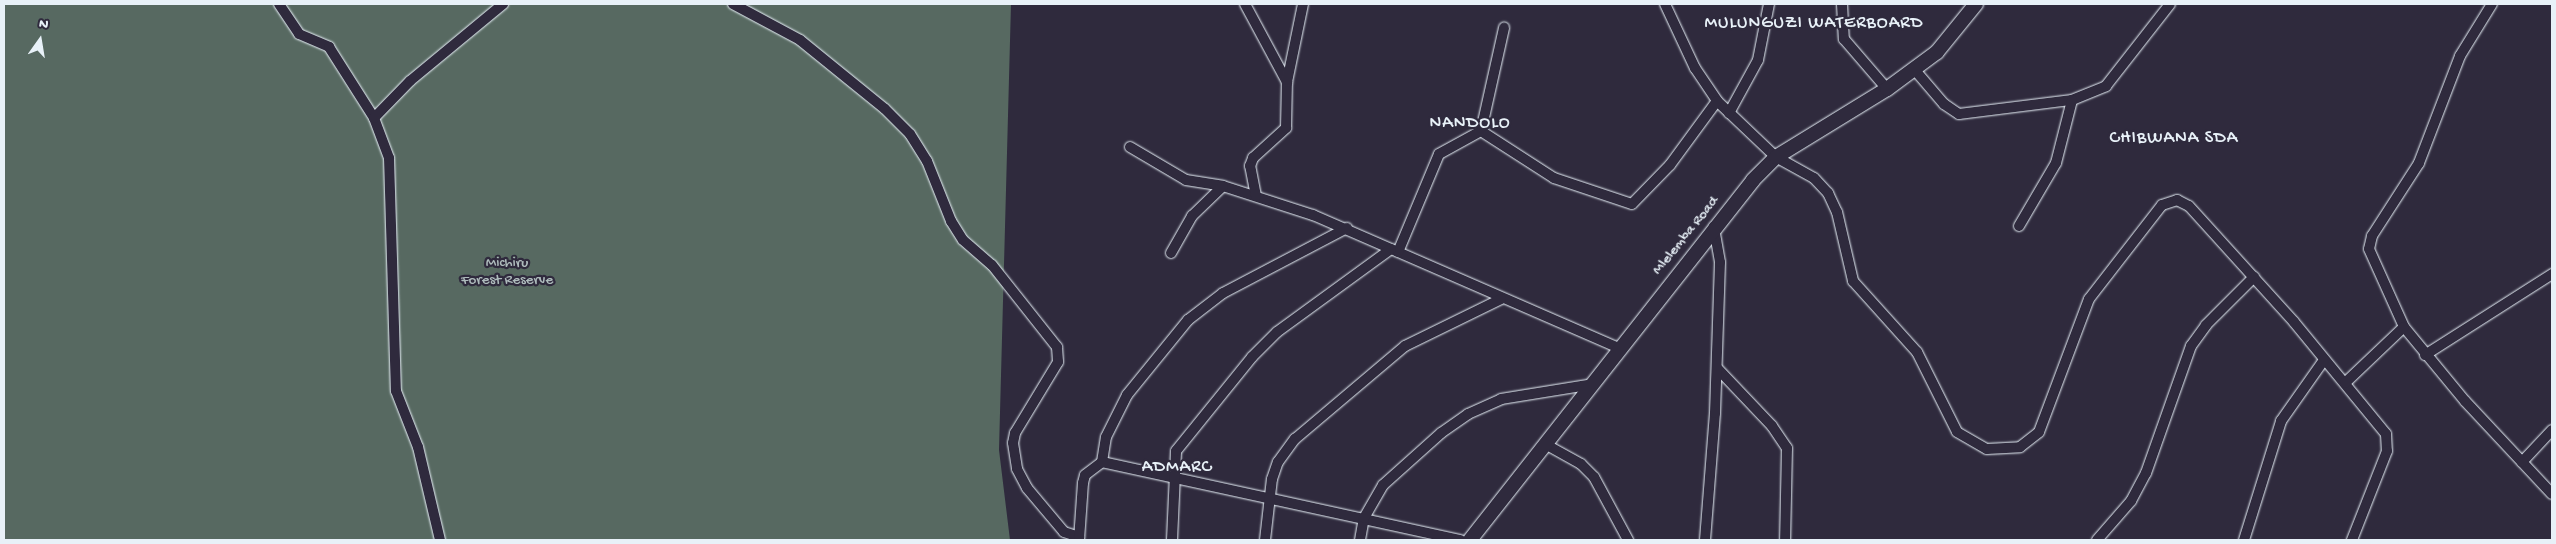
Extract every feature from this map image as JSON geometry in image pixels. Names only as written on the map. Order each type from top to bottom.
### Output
[{"type":"street","points":[[279,4],[299,34],[330,47],[374,118],[388,158],[396,392],[418,447],[440,540]]},
{"type":"street","points":[[374,118],[410,81],[503,4]]},
{"type":"street","points":[[733,4],[800,40],[885,109],[910,134],[927,160],[951,221],[963,240],[992,265],[1058,347],[1058,362],[1015,432],[1013,443],[1016,469],[1030,493],[1069,537],[1079,539],[1085,475],[1102,462],[1106,437],[1127,395],[1188,320],[1223,293],[1348,228]]},
{"type":"street","points":[[1245,4],[1287,82]]},
{"type":"street","points":[[1256,196],[1251,185],[1250,166],[1253,158],[1286,128],[1287,82],[1303,4]]},
{"type":"street","points":[[1665,4],[1695,68],[1717,101],[1776,157],[1814,178],[1828,193],[1838,212],[1853,280],[1917,352],[1958,432],[1987,448],[2020,447],[2039,432],[2086,304],[2166,202],[2176,200],[2189,206],[2254,277],[2384,430],[2388,445],[2352,540]]},
{"type":"street","points":[[1729,113],[1758,60],[1769,4]]},
{"type":"street","points":[[1842,4],[1844,39],[1887,88]]},
{"type":"street","name":"Mlelemba Road","points":[[1470,540],[1621,350],[1639,321],[1714,227],[1776,157],[1887,88],[1937,52],[1976,4]]},
{"type":"street","points":[[1914,69],[1944,104],[1959,114],[2072,100],[2106,86],[2170,4]]},
{"type":"street","points":[[2492,4],[2460,56],[2419,163],[2369,242],[2370,256],[2404,326],[2425,355],[2552,494]]},
{"type":"street","points":[[1172,540],[1176,451],[1252,357],[1301,313],[1394,251],[1439,154],[1481,131],[1504,28]]},
{"type":"street","points":[[2019,226],[2056,163],[2072,100]]},
{"type":"street","points":[[1481,131],[1554,178],[1632,204],[1670,165],[1717,101]]},
{"type":"street","points":[[1130,146],[1186,180],[1223,186],[1348,228],[1394,251],[1621,350]]},
{"type":"street","points":[[1171,253],[1192,216],[1223,186]]},
{"type":"street","points":[[1705,540],[1717,368],[1720,262],[1714,227]]},
{"type":"street","points":[[2425,355],[2552,274]]},
{"type":"street","points":[[2097,540],[2131,501],[2146,473],[2191,346],[2254,277]]},
{"type":"street","points":[[1265,540],[1267,499],[1278,462],[1307,428],[1405,346],[1501,298]]},
{"type":"street","points":[[2345,383],[2404,326]]},
{"type":"street","points":[[2244,540],[2281,421],[2324,360]]},
{"type":"street","points":[[1717,368],[1772,426],[1788,448],[1785,540]]},
{"type":"street","points":[[1360,540],[1364,518],[1383,485],[1441,433],[1468,414],[1501,399],[1594,384]]},
{"type":"street","points":[[2522,462],[2552,430]]},
{"type":"street","points":[[1545,444],[1580,464],[1594,477],[1628,540]]},
{"type":"street","points":[[1102,462],[1176,481],[1364,518],[1461,540]]},
{"type":"green space","name":"Michiru Forest Reserve","points":[[4,4],[1011,4],[999,450],[1010,540],[4,540]]},
{"type":"district","name":"MULUNGUZI WATERBOARD","points":[[1814,24]]},
{"type":"district","name":"NANDOLO","points":[[1470,124]]},
{"type":"district","name":"CHIBWANA SDA","points":[[2174,139]]},
{"type":"district","name":"ADMARC","points":[[1177,468]]}]
